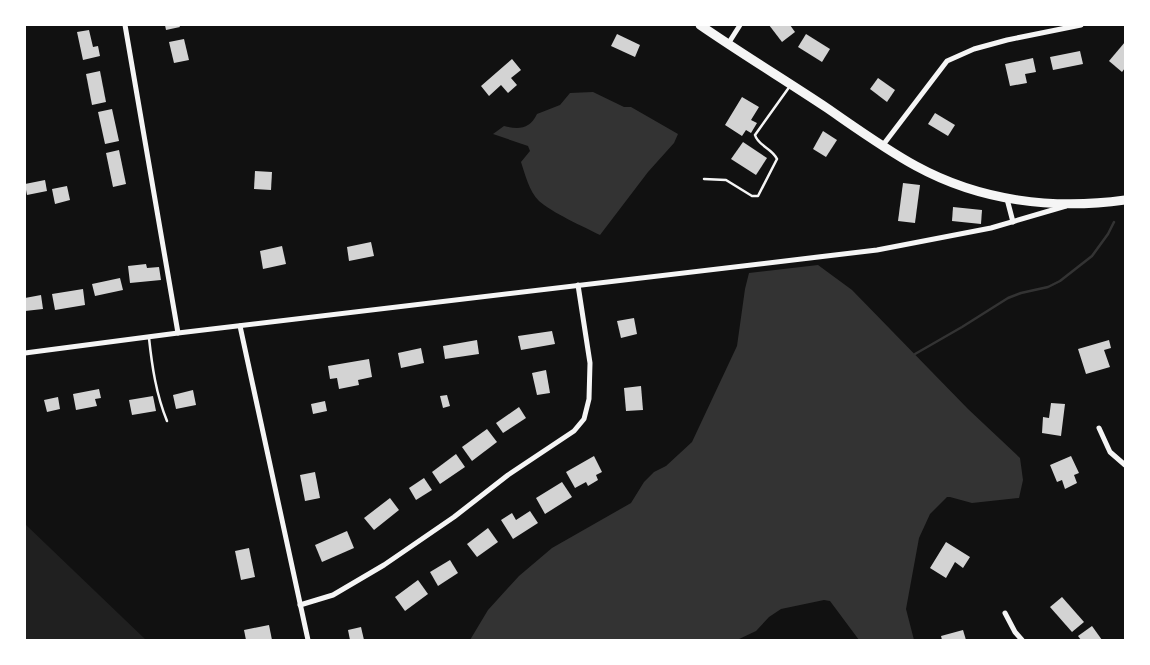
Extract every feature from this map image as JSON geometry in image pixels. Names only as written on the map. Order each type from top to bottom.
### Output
[{"type":"main road","points":[[700,25],[915,166],[941,178],[967,188],[1007,199],[1040,203],[1074,204],[1125,200]]},
{"type":"street","points":[[125,25],[178,333]]},
{"type":"street","points":[[728,44],[740,25]]},
{"type":"street","points":[[883,145],[947,61],[974,49],[1007,40],[1081,25]]},
{"type":"street","points":[[1007,199],[1013,222]]},
{"type":"street","points":[[25,353],[148,336],[877,250],[991,228],[1074,204]]},
{"type":"street","points":[[300,605],[333,595],[384,565],[574,431],[584,419],[589,398],[590,363],[578,285]]},
{"type":"street","points":[[240,326],[308,640]]},
{"type":"street","points":[[1098,428],[1110,452],[1125,465]]},
{"type":"street","points":[[1005,613],[1015,632],[1022,640]]},
{"type":"lane","points":[[704,179],[726,180],[752,196],[758,196],[776,159],[774,152],[757,140],[755,135],[790,84]]},
{"type":"lane","points":[[148,336],[161,406],[167,420]]},
{"type":"shaded area","points":[[593,92],[624,107],[631,107],[678,134],[674,143],[648,172],[600,235],[559,214],[539,201],[530,187],[521,162],[530,151],[528,146],[493,134],[504,126],[524,127],[531,123],[537,114],[560,105],[570,93]]},
{"type":"shaded area","points":[[818,265],[852,290],[968,409],[1020,458],[1023,480],[1019,498],[972,503],[947,497],[930,514],[919,538],[906,609],[914,640],[859,640],[830,601],[824,600],[781,609],[769,617],[756,631],[737,640],[470,640],[488,610],[519,576],[552,548],[631,503],[644,482],[654,472],[666,466],[692,442],[737,346],[749,273]]},
{"type":"shaded area","points":[[25,524],[146,640],[25,640]]},
{"type":"building","points":[[165,25],[179,25],[180,27],[166,30]]},
{"type":"building","points":[[769,25],[790,25],[795,32],[782,42]]},
{"type":"building","points":[[89,30],[93,47],[98,46],[100,56],[83,60],[77,32]]},
{"type":"building","points":[[617,34],[640,45],[635,57],[611,46]]},
{"type":"building","points":[[806,34],[830,49],[822,62],[798,47]]},
{"type":"building","points":[[184,39],[189,60],[174,63],[169,42]]},
{"type":"building","points":[[1125,42],[1125,68],[1122,72],[1109,61]]},
{"type":"building","points":[[1080,51],[1083,64],[1053,70],[1050,57]]},
{"type":"building","points":[[1033,58],[1036,72],[1025,74],[1027,83],[1010,86],[1005,64]]},
{"type":"building","points":[[512,59],[521,70],[511,78],[517,85],[508,93],[501,85],[489,96],[481,86]]},
{"type":"building","points":[[100,71],[106,102],[92,105],[86,74]]},
{"type":"building","points":[[878,78],[895,90],[887,102],[870,89]]},
{"type":"building","points":[[742,97],[759,107],[751,120],[757,123],[751,133],[746,130],[742,136],[725,125]]},
{"type":"building","points":[[112,109],[119,141],[105,144],[98,112]]},
{"type":"building","points":[[935,113],[955,125],[948,136],[928,124]]},
{"type":"building","points":[[823,131],[837,140],[826,157],[813,149]]},
{"type":"building","points":[[743,142],[767,158],[756,175],[731,159]]},
{"type":"building","points":[[119,150],[126,184],[113,187],[106,153]]},
{"type":"building","points":[[255,171],[272,172],[271,190],[254,189]]},
{"type":"building","points":[[45,180],[47,191],[27,195],[25,184]]},
{"type":"building","points":[[903,183],[920,185],[915,223],[898,221]]},
{"type":"building","points":[[67,186],[70,200],[55,204],[52,189]]},
{"type":"building","points":[[953,207],[982,210],[981,224],[952,221]]},
{"type":"building","points":[[371,242],[374,256],[349,261],[347,247]]},
{"type":"building","points":[[282,246],[286,264],[263,269],[260,251]]},
{"type":"building","points":[[146,264],[147,268],[159,267],[161,280],[130,283],[128,266]]},
{"type":"building","points":[[120,278],[123,290],[95,296],[92,284]]},
{"type":"building","points":[[83,289],[85,305],[55,310],[52,294]]},
{"type":"building","points":[[41,295],[43,309],[25,311],[25,298]]},
{"type":"building","points":[[634,318],[637,334],[621,338],[617,321]]},
{"type":"building","points":[[552,331],[555,344],[521,350],[518,336]]},
{"type":"building","points":[[477,340],[479,354],[445,359],[443,346]]},
{"type":"building","points":[[1109,340],[1111,348],[1104,350],[1110,367],[1086,374],[1078,349]]},
{"type":"building","points":[[421,348],[424,363],[401,368],[398,353]]},
{"type":"building","points":[[369,359],[372,377],[358,380],[359,385],[339,389],[337,378],[330,379],[328,366]]},
{"type":"building","points":[[546,370],[550,393],[537,395],[532,373]]},
{"type":"building","points":[[641,386],[643,410],[626,411],[624,388]]},
{"type":"building","points":[[99,389],[101,398],[95,399],[97,406],[76,410],[73,394]]},
{"type":"building","points":[[193,390],[196,405],[176,409],[173,395]]},
{"type":"building","points":[[447,395],[450,406],[443,408],[440,396]]},
{"type":"building","points":[[153,396],[156,411],[132,415],[129,400]]},
{"type":"building","points":[[58,397],[60,409],[47,412],[44,400]]},
{"type":"building","points":[[325,401],[327,411],[313,414],[311,404]]},
{"type":"building","points":[[1051,403],[1065,404],[1061,436],[1042,433],[1043,417],[1049,418]]},
{"type":"building","points":[[519,407],[526,418],[503,433],[496,423]]},
{"type":"building","points":[[487,429],[497,442],[472,461],[462,447]]},
{"type":"building","points":[[456,454],[465,467],[440,484],[432,472]]},
{"type":"building","points":[[594,456],[602,472],[596,475],[598,480],[588,486],[586,482],[575,488],[566,472]]},
{"type":"building","points":[[1071,456],[1079,473],[1074,475],[1077,483],[1065,489],[1062,480],[1057,482],[1050,465]]},
{"type":"building","points":[[315,472],[320,498],[305,501],[300,475]]},
{"type":"building","points":[[424,478],[432,490],[416,500],[409,488]]},
{"type":"building","points":[[562,482],[572,497],[545,514],[536,498]]},
{"type":"building","points":[[390,498],[399,510],[374,530],[364,518]]},
{"type":"building","points":[[530,511],[538,523],[513,539],[501,520],[512,513],[516,520]]},
{"type":"building","points":[[488,528],[498,542],[477,557],[467,544]]},
{"type":"building","points":[[347,531],[354,548],[322,562],[315,545]]},
{"type":"building","points":[[946,542],[970,557],[963,568],[955,562],[946,578],[930,568]]},
{"type":"building","points":[[249,548],[255,577],[241,580],[235,551]]},
{"type":"building","points":[[450,560],[458,573],[438,586],[430,572]]},
{"type":"building","points":[[418,580],[428,594],[405,611],[395,597]]},
{"type":"building","points":[[1062,597],[1084,622],[1072,632],[1050,607]]},
{"type":"building","points":[[269,625],[272,640],[246,640],[244,630]]},
{"type":"building","points":[[1092,626],[1102,640],[1081,640],[1078,636]]},
{"type":"building","points":[[361,627],[364,640],[350,640],[348,630]]},
{"type":"building","points":[[963,630],[966,640],[942,640],[941,636]]},
{"type":"waterway","points":[[915,354],[1008,298],[1048,287],[1060,281],[1092,256],[1114,222]]}]
